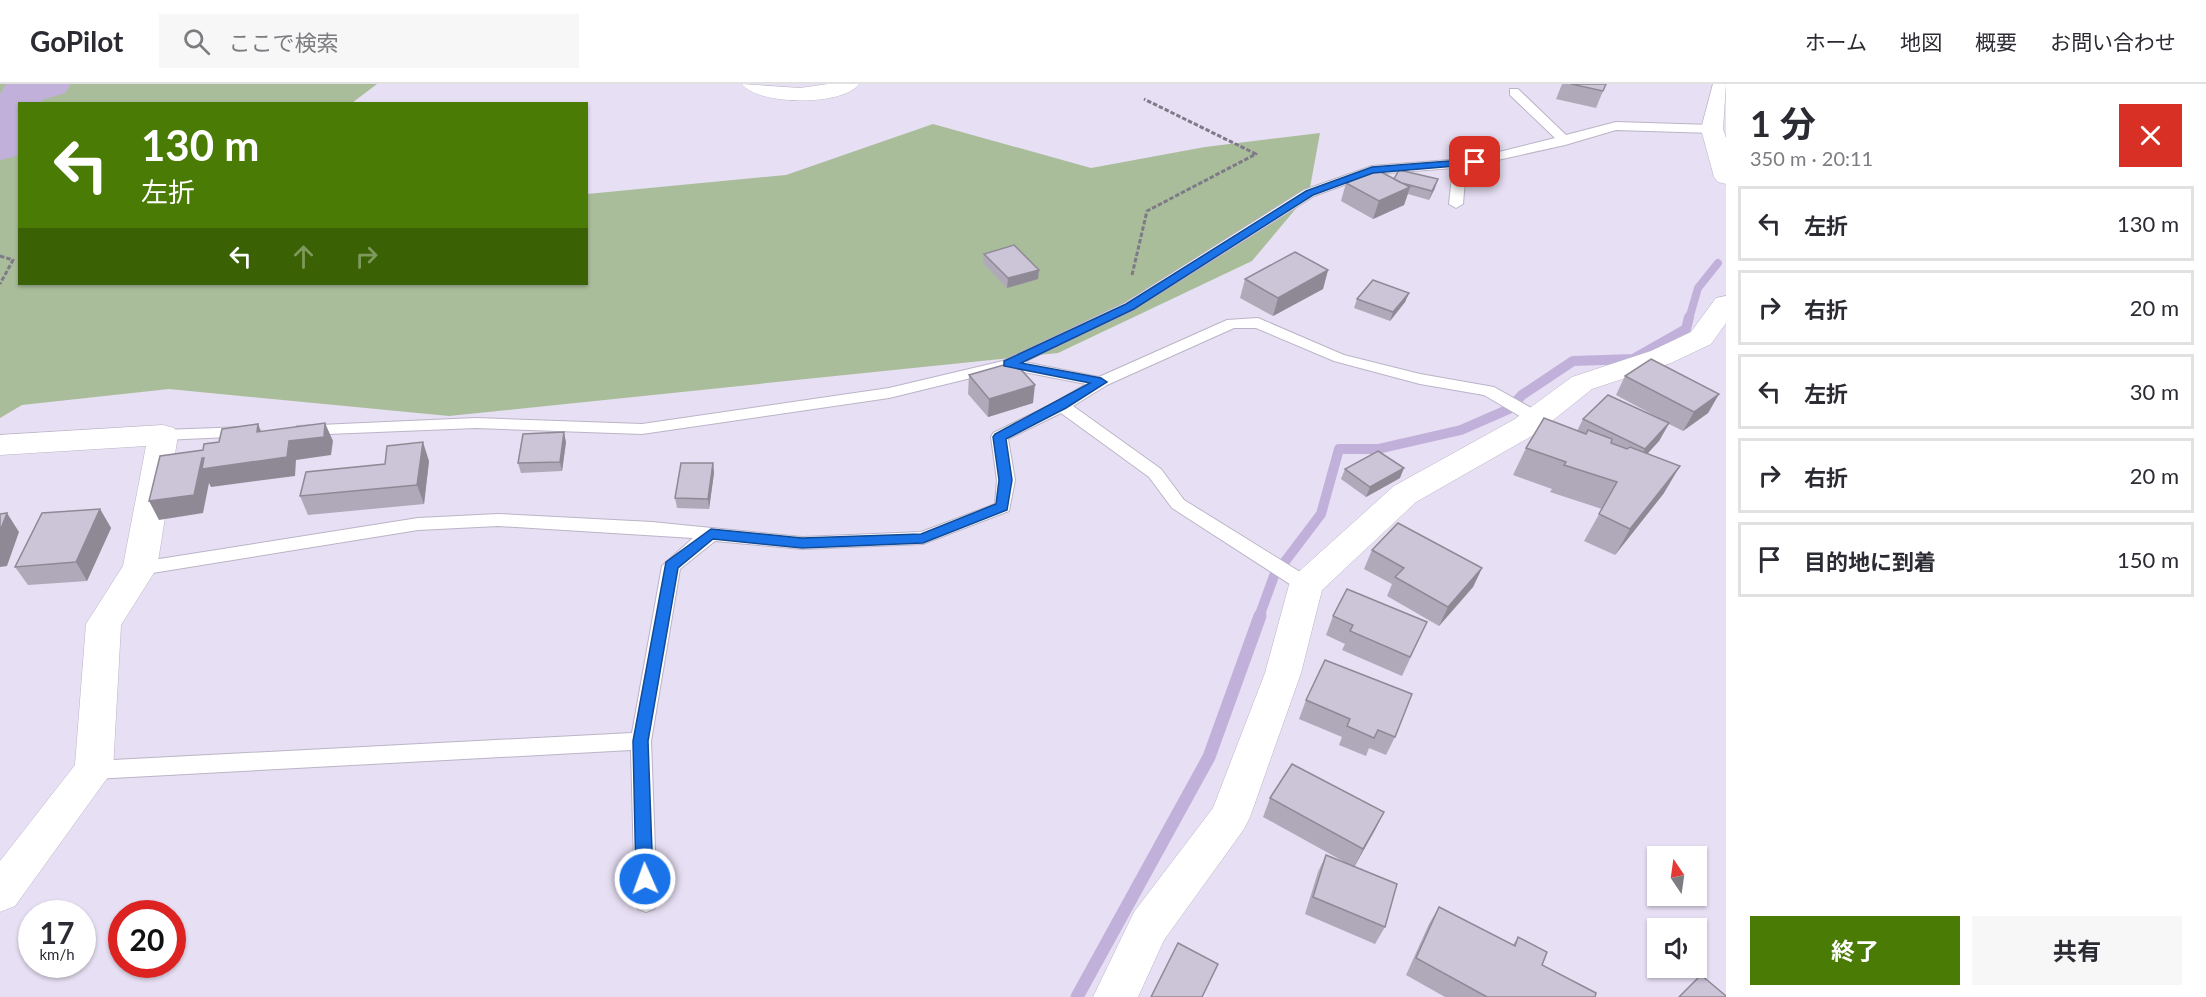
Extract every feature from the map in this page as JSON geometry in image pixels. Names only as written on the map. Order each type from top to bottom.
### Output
[{"type":"street","points":[[753,84],[780,94],[801,95],[832,90],[848,84]]},
{"type":"street","points":[[1717,86],[1712,129],[1726,177]]},
{"type":"street","points":[[1115,997],[1149,926],[1230,817],[1283,673],[1306,585],[1406,494],[1536,418],[1582,382],[1661,357],[1701,338],[1726,304]]},
{"type":"street","points":[[0,445],[163,435],[140,568],[105,624],[94,770],[0,893]]},
{"type":"lane","points":[[1514,92],[1565,141]]},
{"type":"lane","points":[[291,430],[476,423],[642,429],[888,393],[1008,364],[1130,306],[1309,193],[1372,170],[1460,163],[1565,141],[1616,126],[1712,129]]},
{"type":"lane","points":[[1456,204],[1460,163]]},
{"type":"lane","points":[[140,568],[418,524],[498,520],[711,534],[802,543],[923,538],[1003,507],[1006,480],[999,437],[1062,406],[1101,382],[1232,323],[1258,323],[1339,358],[1420,379],[1488,392],[1536,418]]},
{"type":"lane","points":[[1008,364],[1101,382]]},
{"type":"lane","points":[[1062,406],[1155,473],[1178,504],[1306,585]]},
{"type":"lane","points":[[163,435],[267,431]]},
{"type":"lane","points":[[646,902],[640,741],[671,566],[711,534]]},
{"type":"lane","points":[[94,770],[640,741]]},
{"type":"path","points":[[1130,306],[1125,301],[1147,211],[1256,154],[1144,99]]},
{"type":"path","points":[[0,256],[13,260],[0,284]]},
{"type":"green space","points":[[0,84],[377,84],[353,102],[18,102],[18,285],[588,285],[588,194],[786,175],[933,124],[1091,168],[1205,147],[1320,133],[1309,193],[1252,261],[1058,353],[449,416],[169,389],[22,405],[0,418]]},
{"type":"building","points":[[1571,84],[1606,84],[1603,91]]},
{"type":"building","points":[[1377,170],[1410,187],[1379,201],[1346,183]]},
{"type":"building","points":[[1399,170],[1438,179],[1432,191],[1394,179]]},
{"type":"building","points":[[1014,245],[1039,270],[1008,278],[984,254]]},
{"type":"building","points":[[1295,252],[1328,270],[1278,298],[1245,279]]},
{"type":"building","points":[[1373,280],[1409,293],[1393,312],[1357,299]]},
{"type":"building","points":[[1651,359],[1719,394],[1694,412],[1625,376]]},
{"type":"building","points":[[1014,362],[1035,385],[989,399],[969,375]]},
{"type":"building","points":[[1608,395],[1669,423],[1645,449],[1583,419]]},
{"type":"building","points":[[1544,418],[1586,434],[1588,430],[1612,439],[1611,443],[1627,449],[1630,447],[1680,466],[1630,529],[1599,514],[1617,482],[1564,465],[1566,462],[1526,448]]},
{"type":"building","points":[[325,423],[324,437],[289,441],[287,457],[202,469],[204,458],[202,458],[194,495],[149,501],[160,456],[203,450],[204,444],[219,442],[222,429],[258,424],[257,432]]},
{"type":"building","points":[[564,432],[560,462],[518,463],[523,434]]},
{"type":"building","points":[[423,442],[417,485],[300,496],[306,472],[385,464],[387,446]]},
{"type":"building","points":[[1378,451],[1404,468],[1370,487],[1345,469]]},
{"type":"building","points":[[681,463],[713,463],[708,499],[675,498]]},
{"type":"building","points":[[100,509],[76,562],[15,567],[42,513]]},
{"type":"building","points":[[7,513],[0,531],[0,514]]},
{"type":"building","points":[[1398,523],[1482,568],[1448,607],[1395,577],[1404,568],[1372,550]]},
{"type":"building","points":[[1347,589],[1427,622],[1410,657],[1350,631],[1353,625],[1333,616]]},
{"type":"building","points":[[1325,660],[1412,694],[1395,737],[1378,730],[1374,738],[1347,726],[1350,719],[1306,700]]},
{"type":"building","points":[[1292,764],[1384,812],[1363,849],[1270,798]]},
{"type":"building","points":[[1326,855],[1397,884],[1385,927],[1313,897]]},
{"type":"building","points":[[1439,907],[1515,946],[1518,937],[1547,952],[1542,965],[1596,993],[1595,997],[1487,997],[1416,958]]},
{"type":"building","points":[[1178,943],[1218,964],[1202,997],[1151,997]]},
{"type":"building","points":[[1698,978],[1705,978],[1726,996],[1726,997],[1679,997]]},
{"type":"waterway","points":[[19,102],[23,92],[49,84]]},
{"type":"waterway","points":[[0,146],[18,106]]},
{"type":"waterway","points":[[1689,319],[1698,288],[1718,263]]},
{"type":"waterway","points":[[1259,617],[1274,576],[1321,514],[1339,449],[1378,449],[1461,430],[1509,409],[1522,395],[1573,361],[1633,359],[1686,329],[1689,317]]},
{"type":"waterway","points":[[1077,997],[1209,757],[1260,616]]},
{"type":"route","points":[[645,879],[640,741],[671,566],[711,534],[802,543],[923,538],[1003,507],[1006,480],[999,437],[1062,406],[1101,382],[1008,364],[1130,306],[1309,193],[1372,170],[1475,162]]}]
